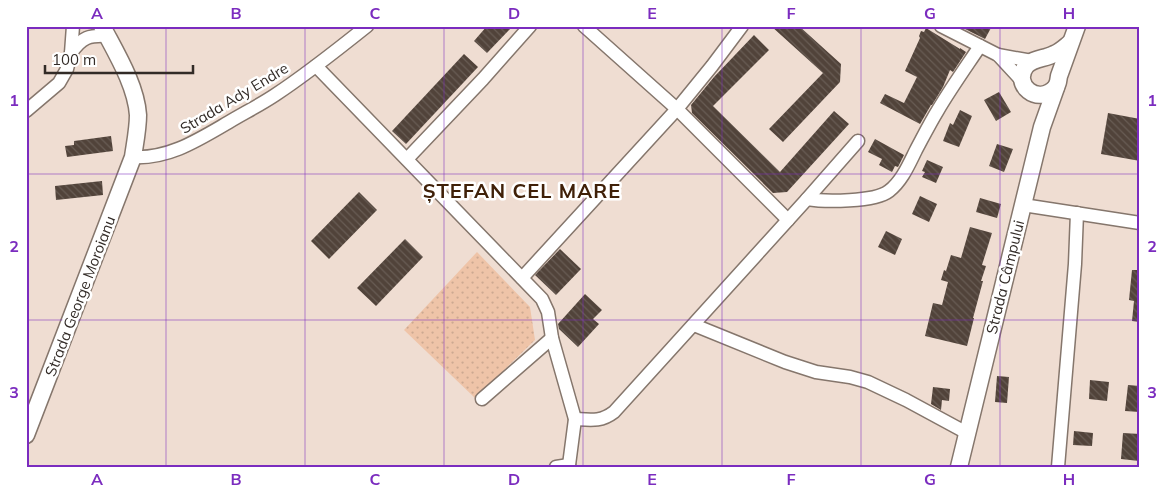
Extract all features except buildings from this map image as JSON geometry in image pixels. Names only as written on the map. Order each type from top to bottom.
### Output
[{"type":"main road","name":"Strada Câmpului","points":[[959,467],[1042,128],[1077,26]]},
{"type":"main road","name":"Strada George Moroianu","points":[[26,435],[133,157],[138,127],[136,102],[127,75],[105,31]]},
{"type":"main road","points":[[1042,128],[1038,108],[1022,76],[1027,65],[1059,52],[1070,43]]},
{"type":"main road","points":[[1026,87],[1040,96],[1052,92],[1057,82],[1055,66],[1046,60],[1036,60]]},
{"type":"street","points":[[26,111],[59,83],[67,69],[71,53],[73,26]]},
{"type":"street","name":"Strada Ady Endre","points":[[133,157],[156,156],[183,147],[274,96],[367,26]]},
{"type":"street","points":[[407,159],[530,26]]},
{"type":"street","points":[[584,26],[677,110],[788,220]]},
{"type":"street","points":[[522,278],[677,110],[742,26]]},
{"type":"street","points":[[941,26],[998,55],[1036,60]]},
{"type":"street","points":[[71,53],[81,40],[105,31]]},
{"type":"street","points":[[807,199],[834,201],[870,198],[888,192],[899,181],[938,110],[980,46]]},
{"type":"street","points":[[998,55],[1026,87]]},
{"type":"street","points":[[316,66],[542,299],[548,312],[552,338],[575,419],[565,466]]},
{"type":"street","points":[[575,419],[602,420],[614,412],[858,141]]},
{"type":"street","points":[[1023,205],[1140,223]]},
{"type":"street","points":[[1058,467],[1077,213]]},
{"type":"street","points":[[694,325],[785,362],[816,372],[850,377],[868,382],[967,433]]},
{"type":"street","points":[[482,399],[552,338]]},
{"type":"shaded area","points":[[477,252],[530,307],[535,340],[475,398],[404,330]]},
{"type":"district","name":"ȘTEFAN CEL MARE","points":[[522,190]]}]
